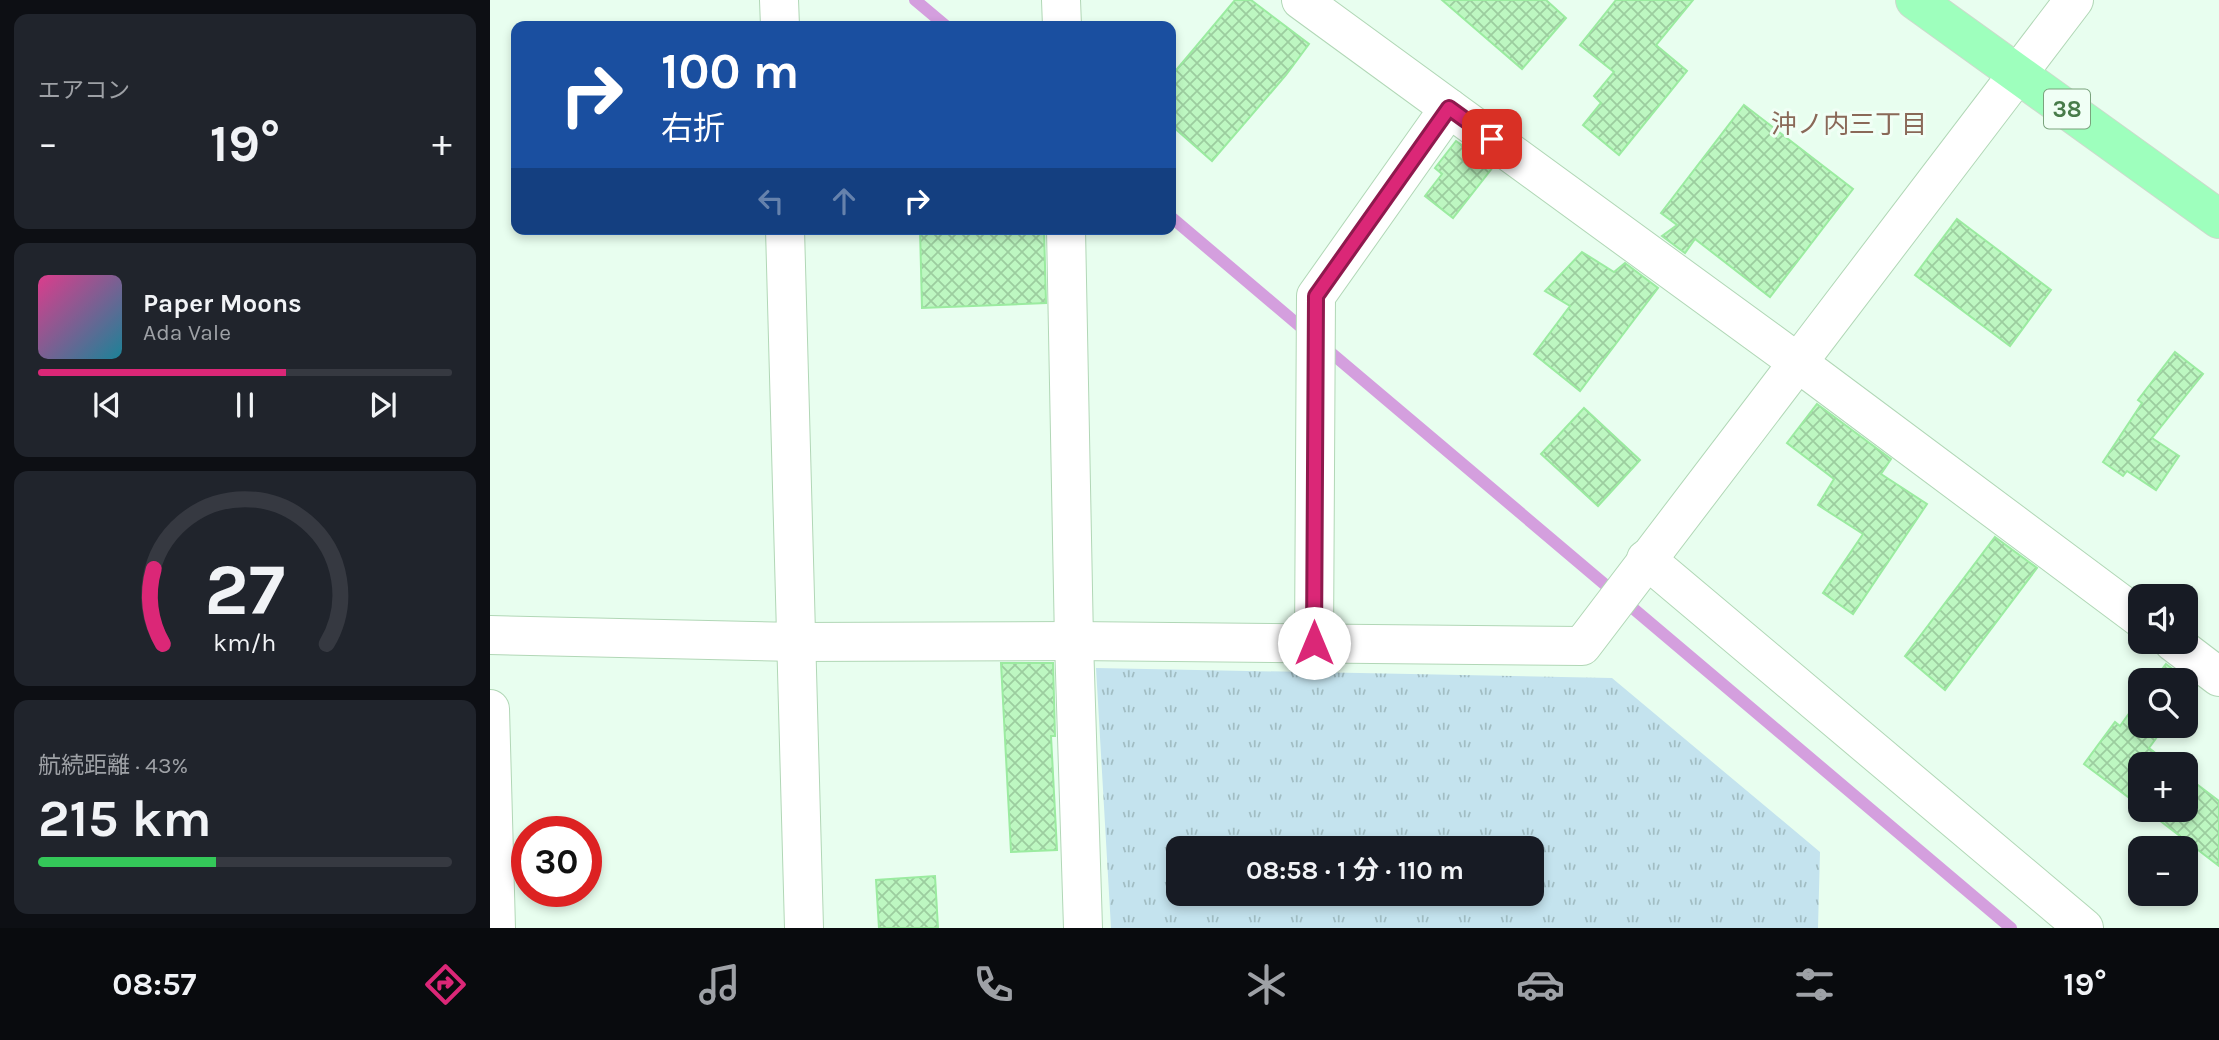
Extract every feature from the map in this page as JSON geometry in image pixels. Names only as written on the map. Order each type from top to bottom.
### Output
[{"type":"main road","name":"38","points":[[1915,0],[2219,219]]},
{"type":"street","points":[[779,0],[780,21]]},
{"type":"street","points":[[1061,0],[1062,21]]},
{"type":"street","points":[[1301,0],[1797,362],[2128,609]]},
{"type":"street","points":[[490,635],[797,642],[1074,641],[1581,646],[2074,0]]},
{"type":"street","points":[[1314,643],[1316,296],[1449,108]]},
{"type":"street","points":[[785,235],[804,928]]},
{"type":"street","points":[[1066,235],[1083,928]]},
{"type":"street","points":[[1640,567],[2084,928]]},
{"type":"street","points":[[2189,654],[2219,677]]},
{"type":"street","points":[[490,709],[496,928]]},
{"type":"green space","points":[[1096,668],[1612,678],[1820,852],[1818,928],[1111,928]]},
{"type":"building","points":[[1235,0],[1251,0],[1309,44],[1212,161],[1176,129],[1176,70]]},
{"type":"building","points":[[1442,0],[1546,0],[1566,18],[1522,69]]},
{"type":"building","points":[[1616,0],[1693,0],[1656,45],[1687,71],[1619,155],[1583,125],[1601,103],[1594,96],[1614,72],[1580,45]]},
{"type":"building","points":[[1744,105],[1853,189],[1770,297],[1695,239],[1685,253],[1662,236],[1677,225],[1661,213]]},
{"type":"building","points":[[1456,141],[1493,167],[1453,218],[1425,196],[1442,174],[1435,168]]},
{"type":"building","points":[[1957,219],[2051,290],[2010,346],[1915,275]]},
{"type":"building","points":[[920,235],[1044,235],[1046,303],[922,308]]},
{"type":"building","points":[[1582,252],[1614,272],[1625,263],[1658,288],[1580,391],[1534,354],[1570,306],[1545,291]]},
{"type":"building","points":[[2175,352],[2203,374],[2152,438],[2179,456],[2156,490],[2127,471],[2123,476],[2103,462],[2142,403],[2138,400]]},
{"type":"building","points":[[1817,404],[1891,459],[1881,474],[1927,504],[1853,614],[1823,593],[1863,534],[1818,505],[1834,479],[1787,443]]},
{"type":"building","points":[[1584,408],[1640,460],[1598,506],[1541,454]]},
{"type":"building","points":[[1995,537],[2037,568],[1945,690],[1905,656]]},
{"type":"building","points":[[1001,663],[1053,663],[1055,736],[1051,736],[1057,850],[1011,852]]},
{"type":"building","points":[[2128,715],[2128,738],[2156,738],[2149,748],[2154,752],[2128,752],[2128,797],[2084,764],[2115,722],[2120,726]]},
{"type":"building","points":[[2198,785],[2219,801],[2219,866],[2198,850],[2198,836],[2180,836],[2162,822],[2198,822]]},
{"type":"building","points":[[935,876],[938,928],[879,928],[876,880]]},
{"type":"waterway","points":[[915,0],[940,21]]},
{"type":"waterway","points":[[1176,221],[1309,334]]},
{"type":"waterway","points":[[1323,346],[2011,928]]},
{"type":"district","name":"沖ノ内三丁目","points":[[1849,124]]},
{"type":"route","points":[[1314,643],[1316,296],[1449,108],[1492,139]]}]
